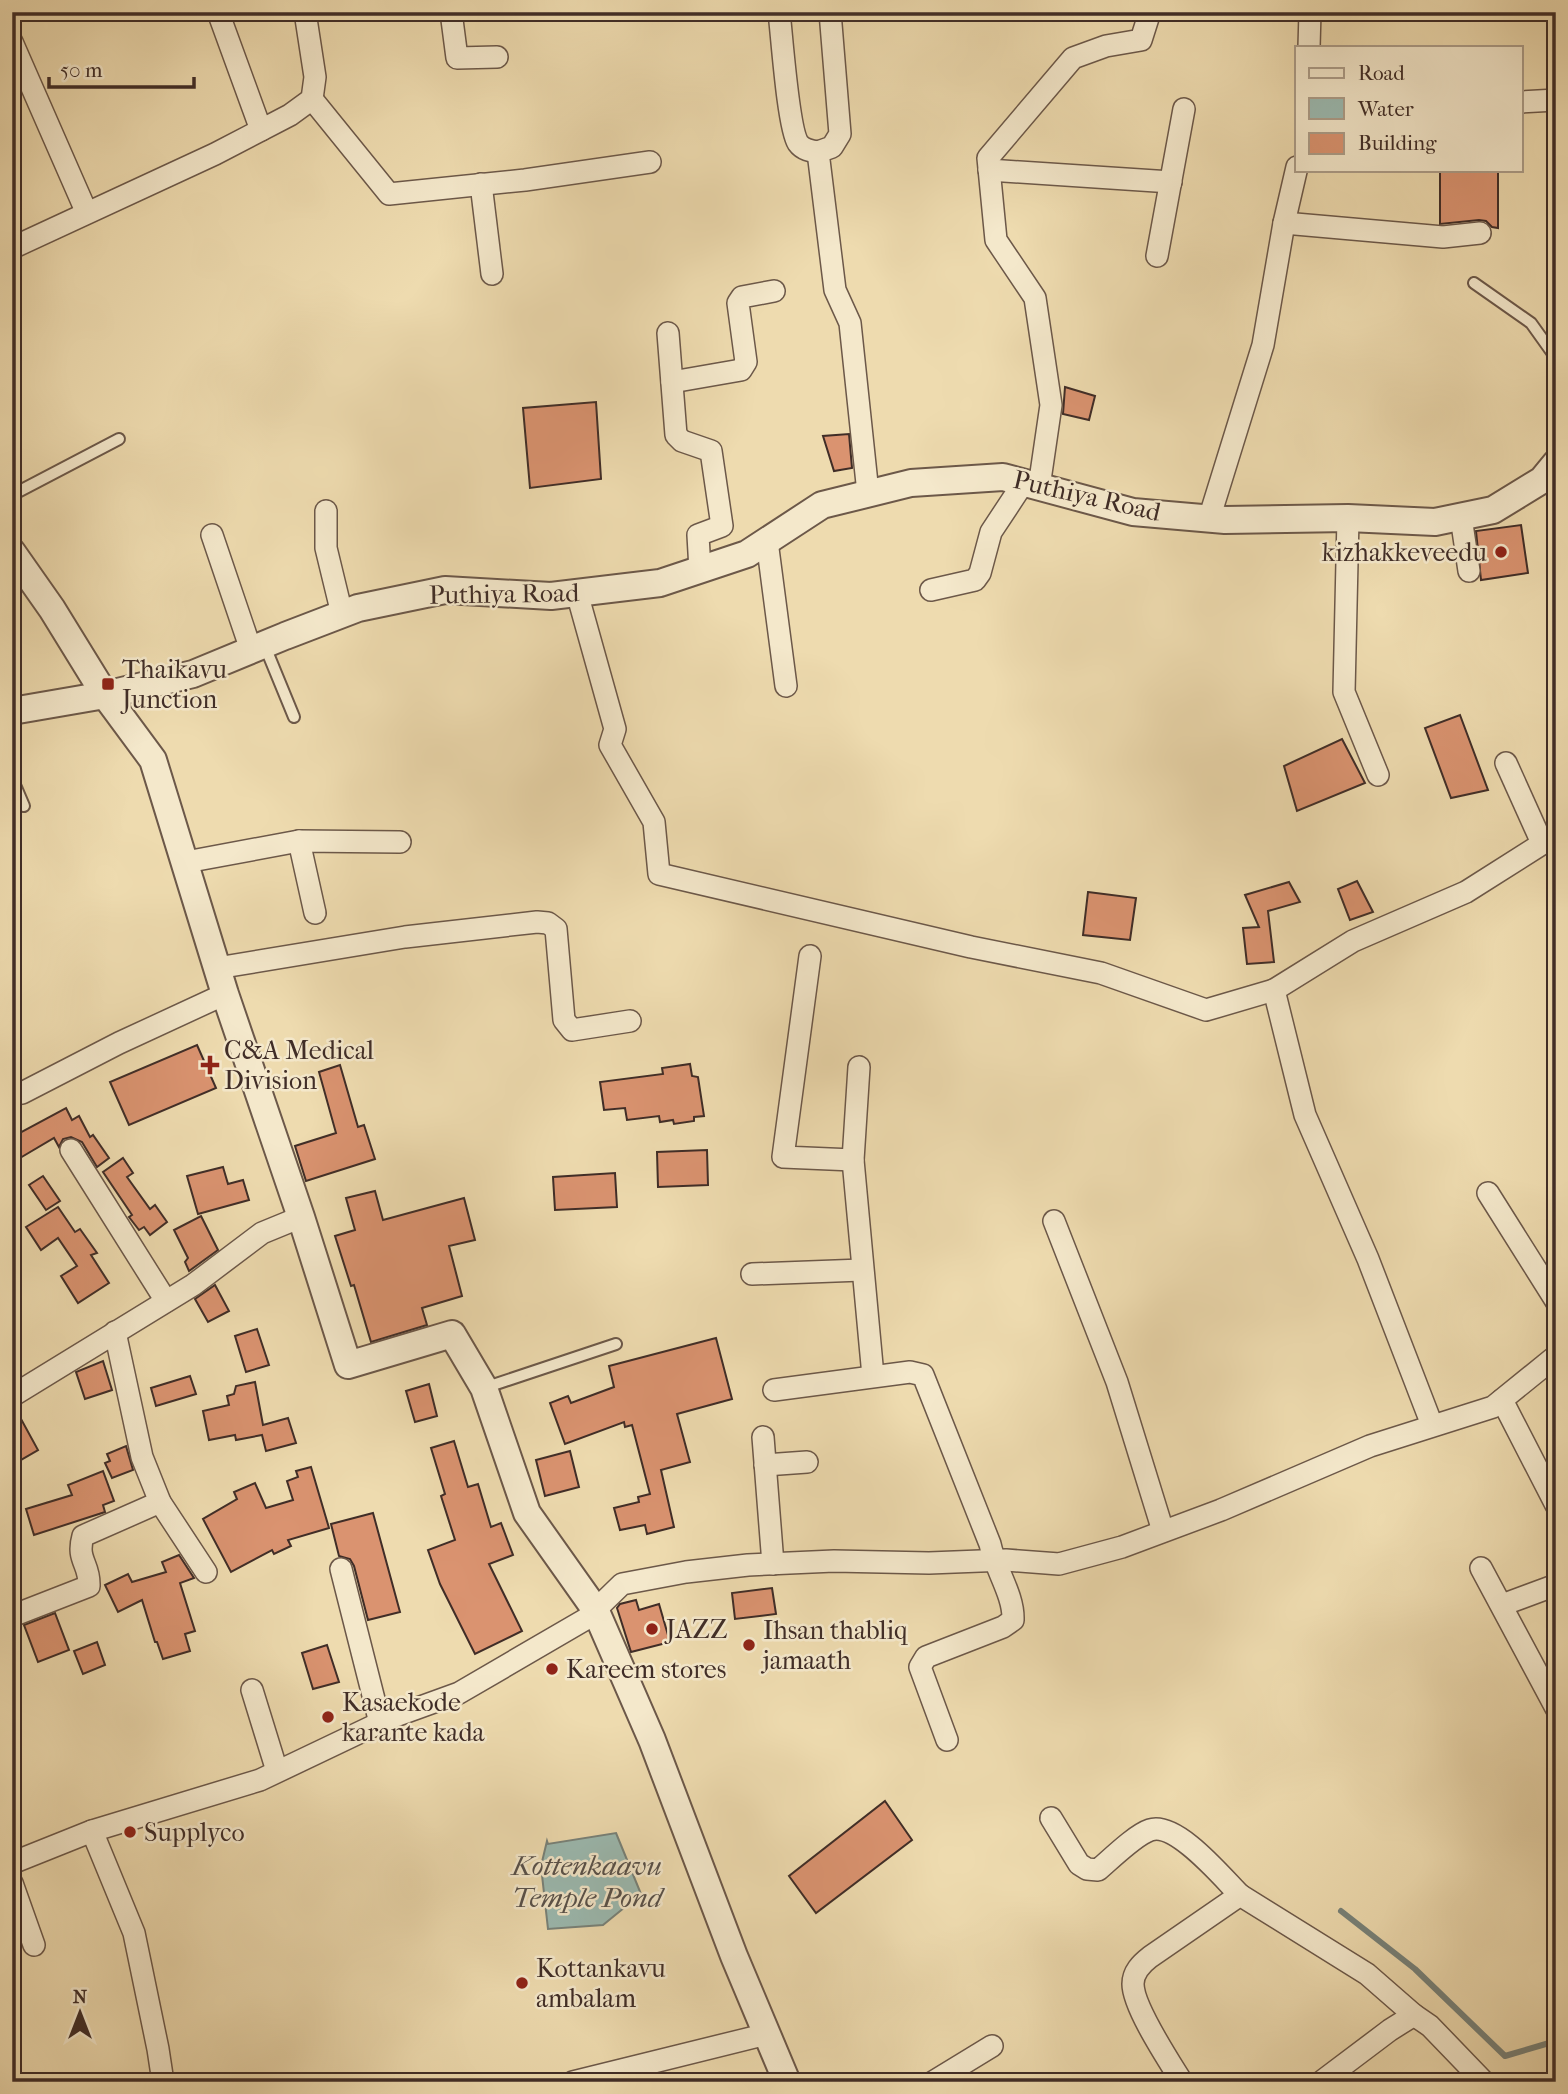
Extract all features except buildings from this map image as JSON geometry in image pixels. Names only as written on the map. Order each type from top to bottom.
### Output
[{"type":"street","points":[[218,12],[261,130]]},
{"type":"street","points":[[12,248],[86,211],[215,154],[290,115],[312,99],[315,77],[305,12]]},
{"type":"street","points":[[452,12],[457,58],[497,58]]},
{"type":"street","points":[[779,12],[793,125],[798,143],[807,150],[818,152],[832,147],[840,134],[830,12]]},
{"type":"street","points":[[1309,46],[1310,12]]},
{"type":"street","points":[[931,590],[975,580],[980,573],[991,532],[1032,484],[1051,405],[1035,298],[996,240],[988,158],[1073,58],[1106,46],[1141,40],[1148,18]]},
{"type":"street","points":[[12,42],[86,211]]},
{"type":"street","points":[[312,99],[389,194],[650,162]]},
{"type":"street","points":[[1522,102],[1556,100]]},
{"type":"street","points":[[1157,256],[1184,108]]},
{"type":"street","points":[[818,152],[835,290],[850,323],[868,494]]},
{"type":"street","points":[[989,170],[1171,182]]},
{"type":"street","points":[[1209,519],[1263,345],[1284,223],[1296,172]]},
{"type":"street","points":[[481,184],[492,274]]},
{"type":"street","points":[[1284,223],[1443,237],[1480,233]]},
{"type":"street","points":[[672,382],[741,370],[746,362],[738,303],[742,297],[774,291]]},
{"type":"street","points":[[668,333],[676,435],[682,441],[711,451],[722,526],[698,536],[700,570]]},
{"type":"street","name":"Puthiya Road","points":[[12,711],[106,695],[193,674],[358,608],[445,590],[551,596],[660,583],[747,554],[822,505],[911,483],[1003,477],[1133,512],[1209,519],[1435,522],[1493,510],[1542,480],[1556,463]]},
{"type":"street","points":[[326,511],[326,548],[342,614]]},
{"type":"street","points":[[1461,517],[1469,571]]},
{"type":"street","points":[[1348,519],[1344,692],[1377,775]]},
{"type":"street","points":[[212,536],[258,647]]},
{"type":"street","points":[[767,541],[786,686]]},
{"type":"street","points":[[12,552],[52,609],[106,695],[153,760],[225,994],[348,1365],[452,1334],[484,1388],[527,1513],[595,1609],[652,1740],[734,1956],[788,2082]]},
{"type":"street","points":[[577,593],[615,729],[610,745],[654,822],[659,874],[971,947],[1101,973],[1206,1010],[1275,990],[1353,941],[1466,892],[1549,839],[1506,763]]},
{"type":"street","points":[[186,862],[299,841],[400,842]]},
{"type":"street","points":[[299,841],[315,913]]},
{"type":"street","points":[[217,968],[405,937],[548,923],[556,929],[564,1020],[572,1030],[629,1021]]},
{"type":"street","points":[[810,956],[783,1157],[853,1160]]},
{"type":"street","points":[[1275,990],[1305,1115],[1368,1259],[1432,1425]]},
{"type":"street","points":[[12,1094],[22,1093],[119,1043],[225,994]]},
{"type":"street","points":[[859,1067],[853,1160],[873,1376]]},
{"type":"street","points":[[71,1150],[166,1301]]},
{"type":"street","points":[[1488,1193],[1556,1301]]},
{"type":"street","points":[[12,1396],[193,1284],[262,1233],[301,1217]]},
{"type":"street","points":[[1054,1221],[1117,1382],[1163,1531]]},
{"type":"street","points":[[752,1274],[862,1270]]},
{"type":"street","points":[[115,1332],[142,1458],[160,1502],[206,1572]]},
{"type":"street","points":[[12,1863],[92,1831],[260,1780],[380,1723],[459,1693],[586,1619],[622,1584],[686,1572],[834,1561],[929,1563],[993,1560],[1059,1564],[1122,1547],[1221,1510],[1370,1446],[1493,1408],[1556,1356]]},
{"type":"street","points":[[774,1390],[910,1371],[923,1375],[990,1544],[993,1560],[1013,1611],[1013,1620],[1003,1627],[926,1657],[920,1667],[947,1740]]},
{"type":"street","points":[[1502,1400],[1556,1505]]},
{"type":"street","points":[[764,1437],[773,1564]]},
{"type":"street","points":[[765,1465],[807,1462]]},
{"type":"street","points":[[12,1616],[89,1586],[90,1575],[79,1551],[83,1536],[160,1502]]},
{"type":"street","points":[[341,1569],[380,1723]]},
{"type":"street","points":[[1481,1569],[1556,1708]]},
{"type":"street","points":[[1502,1605],[1556,1585]]},
{"type":"street","points":[[252,1690],[277,1771]]},
{"type":"street","points":[[1051,1818],[1079,1864],[1087,1869],[1098,1870],[1148,1830],[1161,1828],[1182,1838],[1240,1895],[1367,1974],[1430,2026],[1484,2082]]},
{"type":"street","points":[[92,1831],[134,1933],[163,2082]]},
{"type":"street","points":[[12,1883],[34,1945]]},
{"type":"street","points":[[1182,2082],[1147,2023],[1136,1996],[1134,1980],[1139,1967],[1150,1957],[1240,1895]]},
{"type":"street","points":[[1333,2079],[1390,2030],[1414,2015]]},
{"type":"street","points":[[573,2082],[767,2034]]},
{"type":"street","points":[[933,2082],[992,2046]]},
{"type":"lane","points":[[1475,283],[1531,323],[1556,358]]},
{"type":"lane","points":[[12,495],[118,439]]},
{"type":"lane","points":[[258,647],[294,717]]},
{"type":"lane","points":[[12,778],[24,806]]},
{"type":"lane","points":[[484,1388],[616,1344]]},
{"type":"water","name":"Kottenkaavu Temple Pond","points":[[616,1833],[641,1894],[603,1925],[548,1929],[541,1866],[547,1841],[548,1844]]},
{"type":"waterway","points":[[1341,1911],[1415,1969],[1505,2056],[1556,2041]]},
{"type":"place","name":"kizhakkeveedu","points":[[1501,552]]},
{"type":"place","name":"Thaikavu Junction","points":[[108,684]]},
{"type":"place","name":"C&A Medical Division","points":[[210,1065]]},
{"type":"place","name":"JAZZ","points":[[652,1629]]},
{"type":"place","name":"Ihsan thabliq jamaath","points":[[749,1645]]},
{"type":"place","name":"Kareem stores","points":[[552,1669]]},
{"type":"place","name":"Kasaekode karante kada","points":[[328,1717]]},
{"type":"place","name":"Supplyco","points":[[130,1832]]},
{"type":"place","name":"Kottankavu ambalam","points":[[522,1983]]}]
